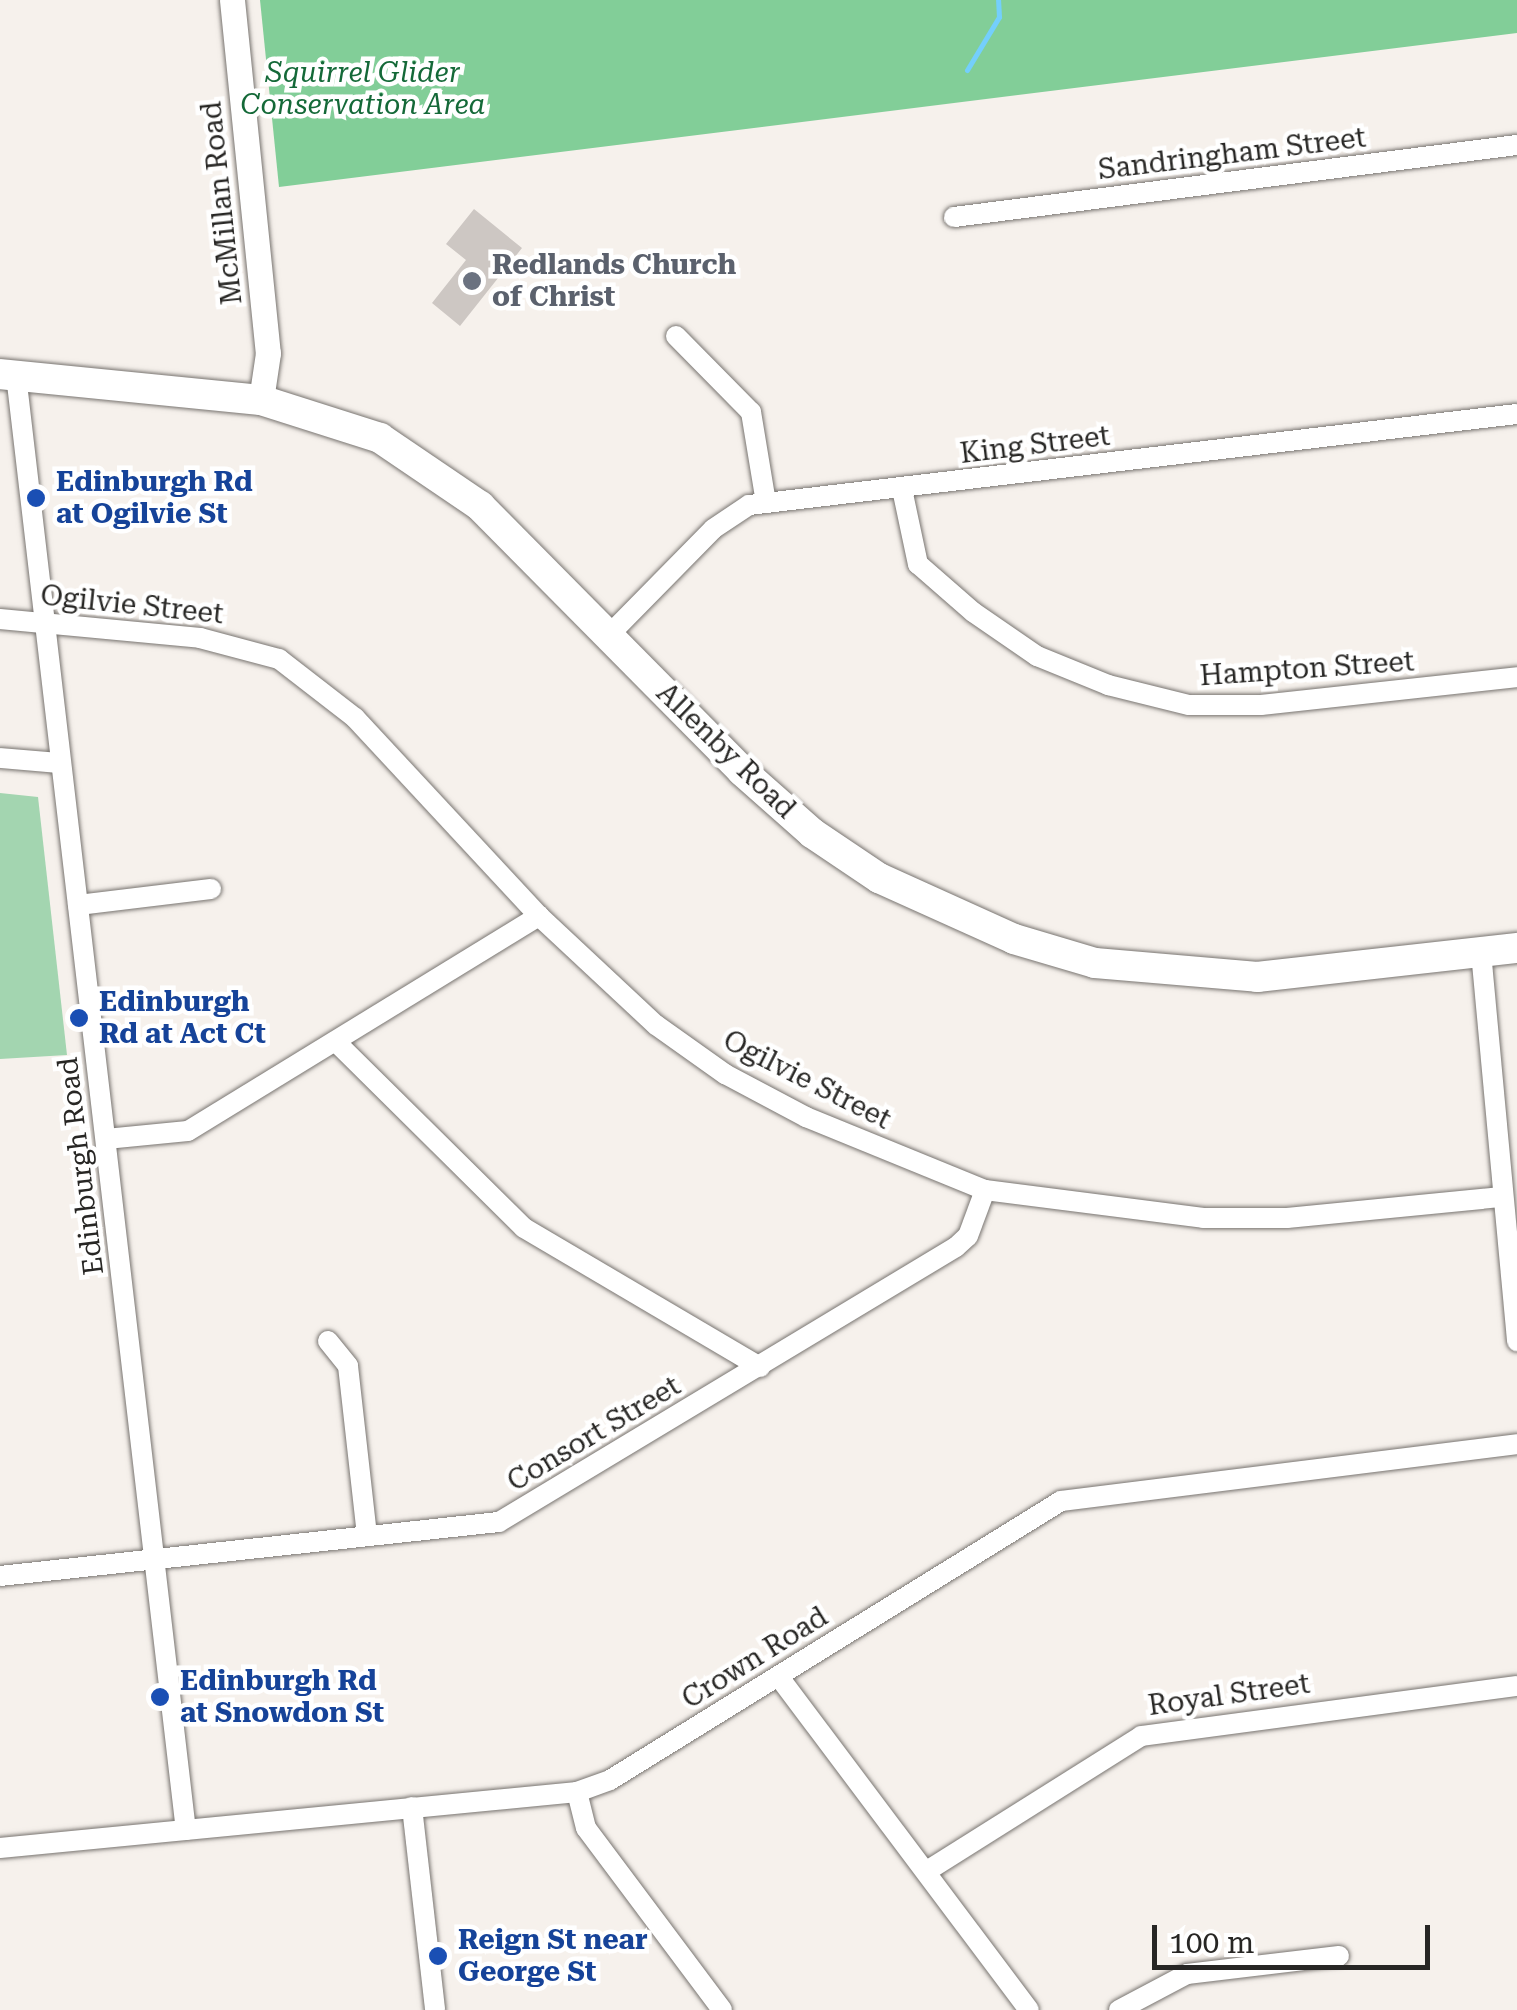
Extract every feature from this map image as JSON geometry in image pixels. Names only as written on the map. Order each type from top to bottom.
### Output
[{"type":"main road","name":"Allenby Road","points":[[8,375],[261,400],[366,432],[433,468],[480,506],[812,833],[879,878],[1014,940],[1095,962],[1256,977],[1517,948]]},
{"type":"street","name":"McMillan Road","points":[[232,0],[268,352],[261,400]]},
{"type":"street","name":"Sandringham Street","points":[[954,216],[1517,145]]},
{"type":"street","points":[[676,336],[751,412],[766,503]]},
{"type":"street","name":"Edinburgh Road","points":[[8,375],[78,905],[186,1830]]},
{"type":"street","name":"King Street","points":[[609,635],[713,529],[732,514],[766,503],[1517,414]]},
{"type":"street","name":"Hampton Street","points":[[902,489],[918,564],[973,612],[1038,656],[1108,686],[1189,705],[1261,706],[1517,678]]},
{"type":"street","name":"Ogilvie Street","points":[[0,619],[200,638],[279,658],[355,718],[603,980],[725,1074],[823,1125],[985,1190],[1203,1218],[1287,1218],[1502,1198]]},
{"type":"street","points":[[0,758],[58,763]]},
{"type":"street","points":[[78,905],[210,890]]},
{"type":"street","points":[[106,1140],[188,1130],[539,916]]},
{"type":"street","points":[[1480,952],[1517,1340]]},
{"type":"street","points":[[336,1042],[524,1228],[760,1368]]},
{"type":"street","name":"Consort Street","points":[[0,1576],[499,1522],[956,1247],[968,1236],[985,1190]]},
{"type":"street","points":[[328,1341],[348,1366],[367,1536]]},
{"type":"street","name":"Crown Road","points":[[0,1848],[577,1792],[610,1780],[1071,1498],[1517,1444]]},
{"type":"street","points":[[779,1676],[1029,2010]]},
{"type":"street","name":"Royal Street","points":[[927,1871],[1141,1736],[1517,1686]]},
{"type":"street","points":[[577,1792],[586,1828],[722,2010]]},
{"type":"street","points":[[412,1808],[434,2010]]},
{"type":"street","points":[[1119,2010],[1187,1974],[1339,1956]]},
{"type":"green space","name":"Squirrel Glider Conservation Area","points":[[260,0],[1517,0],[1517,33],[279,187]]},
{"type":"green space","points":[[0,793],[38,797],[67,1055],[0,1059]]},
{"type":"building","name":"Redlands Church of Christ","points":[[474,209],[522,248],[460,326],[432,303],[466,260],[446,244]]},
{"type":"waterway","points":[[967,70],[999,17],[998,0]]},
{"type":"place","name":"Redlands Church of Christ","points":[[472,281]]},
{"type":"place","name":"Edinburgh Rd at Ogilvie St","points":[[36,498]]},
{"type":"place","name":"Edinburgh Rd at Act Ct","points":[[79,1018]]},
{"type":"place","name":"Edinburgh Rd at Snowdon St","points":[[160,1697]]},
{"type":"place","name":"Reign St near George St","points":[[438,1956]]}]
